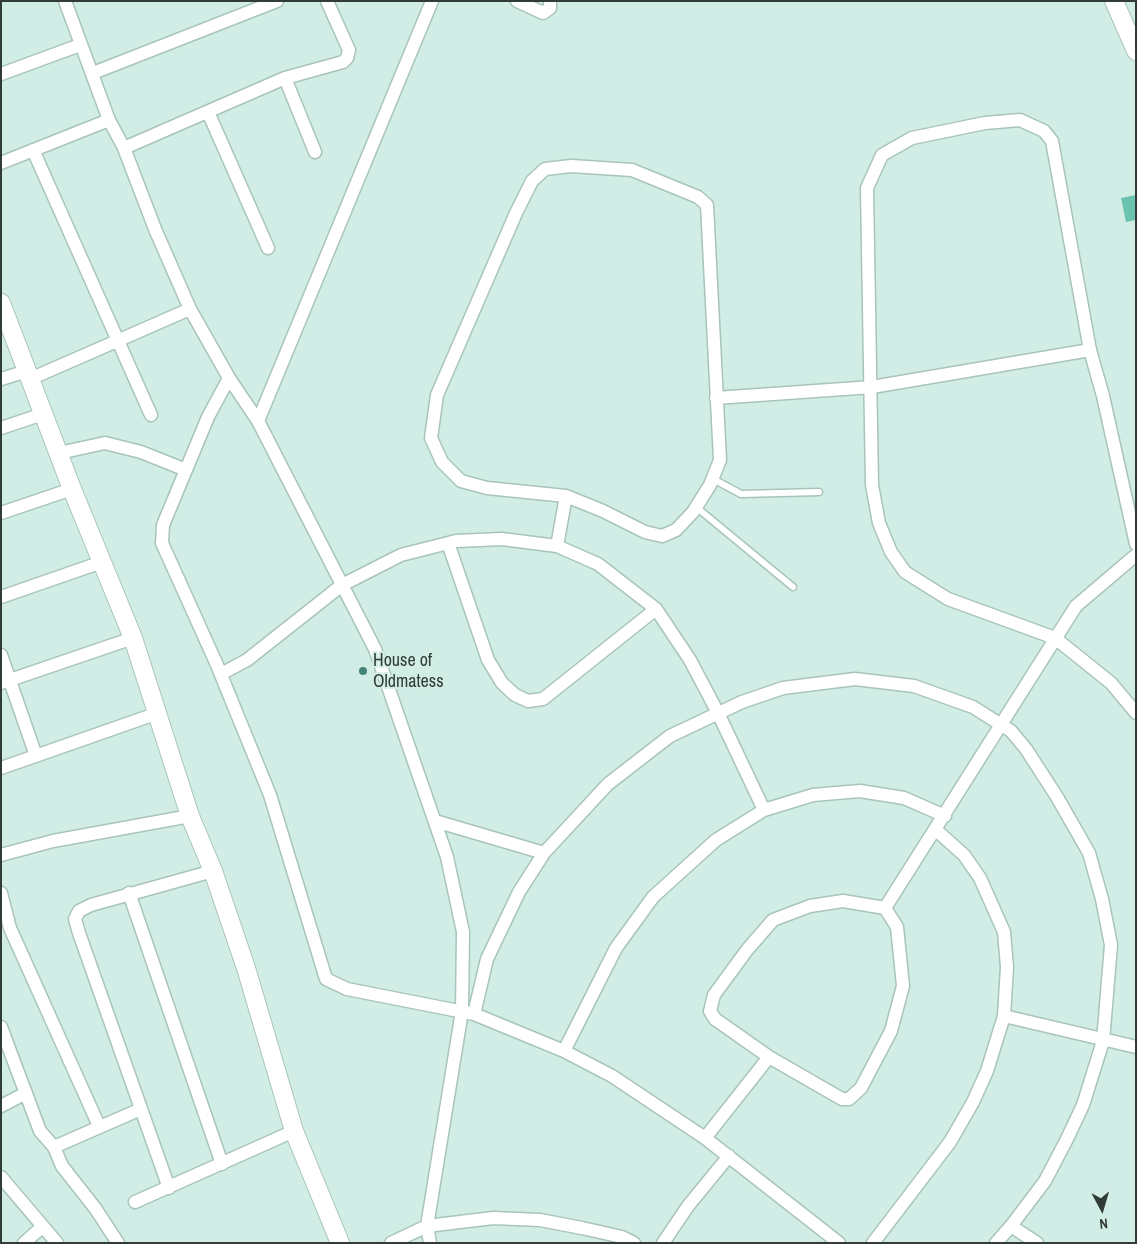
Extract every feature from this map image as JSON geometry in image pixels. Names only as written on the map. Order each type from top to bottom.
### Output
[{"type":"street","points":[[93,73],[277,1]]},
{"type":"street","points":[[124,148],[284,78],[343,62],[347,58],[349,50],[327,1]]},
{"type":"street","points":[[258,421],[432,1]]},
{"type":"street","points":[[517,1],[543,13],[550,8],[550,1]]},
{"type":"street","points":[[1114,1],[1136,51]]},
{"type":"street","points":[[68,2],[80,45],[93,73],[109,120],[124,148],[155,229],[190,309],[230,378],[258,421],[375,649],[447,857],[464,932],[468,1013]]},
{"type":"street","points":[[2,70],[80,45]]},
{"type":"street","points":[[284,78],[315,152]]},
{"type":"street","points":[[208,112],[268,248]]},
{"type":"street","points":[[1,163],[109,120]]},
{"type":"street","points":[[1136,544],[1103,396],[1090,350],[1052,141],[1044,131],[1020,120],[985,122],[912,138],[882,155],[868,188],[872,485],[879,523],[891,552],[905,572],[948,600],[1055,638],[1111,683],[1136,713]]},
{"type":"street","points":[[32,150],[116,341],[151,415]]},
{"type":"street","points":[[571,166],[632,170],[698,196],[708,205],[716,398],[720,460],[712,479],[696,507],[676,530],[662,536],[645,532],[603,511],[566,496],[487,488],[461,481],[442,462],[432,438],[437,395],[516,213],[532,181],[545,170],[571,166]]},
{"type":"street","points":[[1,303],[72,489],[133,638],[190,816],[213,871],[246,968],[294,1131],[338,1242]]},
{"type":"street","points":[[1,380],[29,375],[116,341],[190,309]]},
{"type":"street","points":[[716,398],[872,387],[1090,350]]},
{"type":"street","points":[[230,378],[208,417],[163,525],[162,543],[220,674],[270,795],[326,979],[347,990],[468,1013],[564,1051],[612,1076],[705,1138],[839,1243]]},
{"type":"street","points":[[1,428],[44,414]]},
{"type":"street","points":[[58,453],[104,443],[141,452],[186,470]]},
{"type":"street","points":[[1,512],[72,489]]},
{"type":"street","points":[[557,546],[566,496]]},
{"type":"street","points":[[220,674],[246,660],[342,585],[401,555],[448,543],[502,539],[557,546],[598,564],[656,609],[690,660],[718,713],[764,810]]},
{"type":"street","points":[[448,543],[488,660],[502,683],[515,695],[528,701],[543,699],[656,609]]},
{"type":"street","points":[[885,908],[945,816],[1076,606],[1136,555]]},
{"type":"street","points":[[1,597],[102,562]]},
{"type":"street","points":[[6,682],[133,638]]},
{"type":"street","points":[[1,655],[6,682],[36,756]]},
{"type":"street","points":[[430,1243],[426,1226],[468,1013],[487,959],[519,892],[544,853],[608,784],[670,736],[718,713],[782,688],[855,679],[914,686],[972,707],[1011,731],[1026,749],[1089,853],[1102,900],[1111,944],[1103,1041],[1083,1105],[1068,1140],[1044,1181],[996,1243]]},
{"type":"street","points":[[1,768],[158,713]]},
{"type":"street","points":[[564,1051],[616,948],[653,897],[716,840],[764,810],[812,795],[860,791],[904,798],[945,816]]},
{"type":"street","points":[[1,855],[52,841],[190,816]]},
{"type":"street","points":[[435,821],[544,853]]},
{"type":"street","points":[[873,1243],[950,1142],[984,1079],[1004,1016],[1007,967],[1004,932],[980,878],[964,855],[936,830]]},
{"type":"street","points":[[169,1188],[75,919],[79,910],[129,893],[213,871]]},
{"type":"street","points":[[1,893],[10,928],[99,1126]]},
{"type":"street","points":[[129,893],[222,1164]]},
{"type":"street","points":[[843,902],[885,908],[897,926],[903,986],[891,1031],[861,1088],[849,1099],[842,1099],[769,1057],[715,1020],[710,1011],[714,995],[747,950],[773,920],[810,906],[843,902]]},
{"type":"street","points":[[1004,1016],[1103,1041],[1136,1047]]},
{"type":"street","points":[[1,1027],[40,1132],[54,1146],[62,1166],[95,1208],[118,1243]]},
{"type":"street","points":[[705,1138],[769,1057]]},
{"type":"street","points":[[1,1106],[26,1093]]},
{"type":"street","points":[[54,1146],[141,1109]]},
{"type":"street","points":[[135,1202],[294,1131]]},
{"type":"street","points":[[663,1243],[688,1206],[729,1156]]},
{"type":"street","points":[[1,1177],[57,1243]]},
{"type":"street","points":[[391,1243],[426,1226],[493,1218],[540,1220],[622,1237],[634,1243]]},
{"type":"street","points":[[1011,1226],[1037,1243]]},
{"type":"street","points":[[24,1243],[42,1227]]},
{"type":"lane","points":[[712,479],[741,494],[819,492]]},
{"type":"lane","points":[[696,507],[793,586]]},
{"type":"building","points":[[1136,195],[1136,220],[1126,222],[1121,198]]},
{"type":"place","name":"House of Oldmatess","points":[[363,671]]}]
